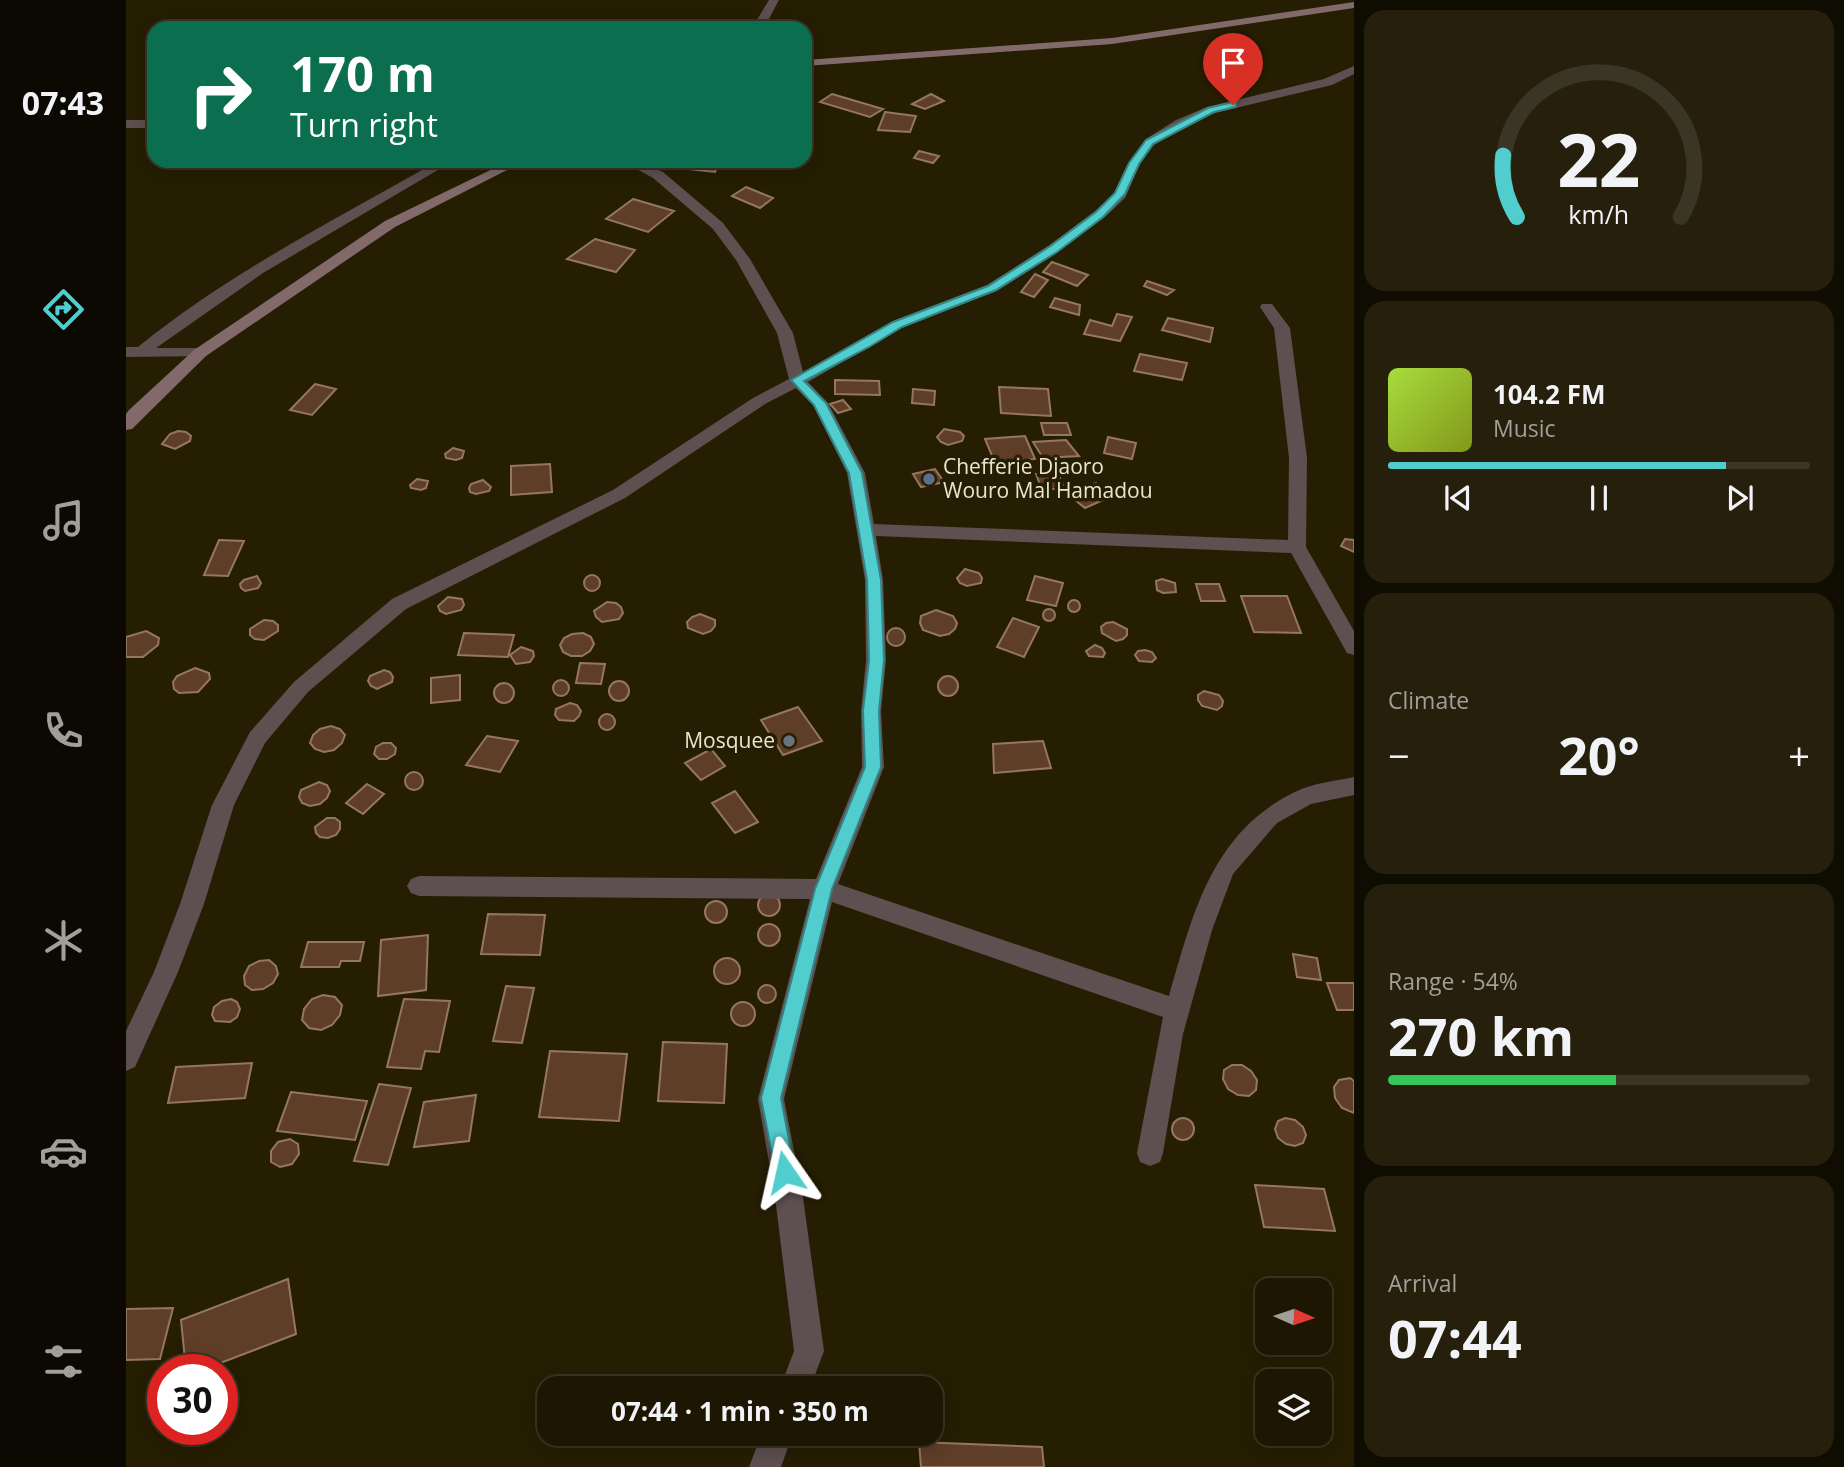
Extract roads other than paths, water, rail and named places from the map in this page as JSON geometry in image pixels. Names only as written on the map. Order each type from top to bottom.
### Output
[{"type":"main road","points":[[812,62],[1114,40],[1354,5]]},
{"type":"main road","points":[[126,425],[200,353],[390,224],[505,168]]},
{"type":"street","points":[[762,21],[774,0]]},
{"type":"street","points":[[126,1059],[166,972],[192,904],[223,805],[257,738],[300,687],[399,604],[619,494],[759,401],[865,345],[898,324],[992,288],[1053,249],[1100,214],[1120,194],[1134,163],[1150,142],[1180,123],[1211,110],[1328,82],[1354,69]]},
{"type":"street","points":[[126,124],[147,124]]},
{"type":"street","points":[[134,352],[258,270],[435,168]]},
{"type":"street","points":[[643,168],[658,175],[718,226],[743,259],[785,333],[797,380],[820,403],[856,473],[874,580],[876,660],[871,711],[873,767],[824,889],[771,1098],[789,1197],[809,1351],[800,1376]]},
{"type":"street","points":[[1267,307],[1282,328],[1284,341],[1298,458],[1297,547],[1354,648]]},
{"type":"street","points":[[134,352],[200,353]]},
{"type":"street","points":[[866,530],[1297,547]]},
{"type":"street","points":[[1150,1153],[1176,1010],[1200,930],[1224,869],[1269,817],[1306,796],[1354,786]]},
{"type":"street","points":[[419,886],[824,889],[1176,1010]]},
{"type":"street","points":[[765,1467],[773,1446]]},
{"type":"place","name":"Chefferie Djaoro Wouro Mal Hamadou","points":[[929,479]]},
{"type":"place","name":"Mosquee","points":[[789,741]]}]
